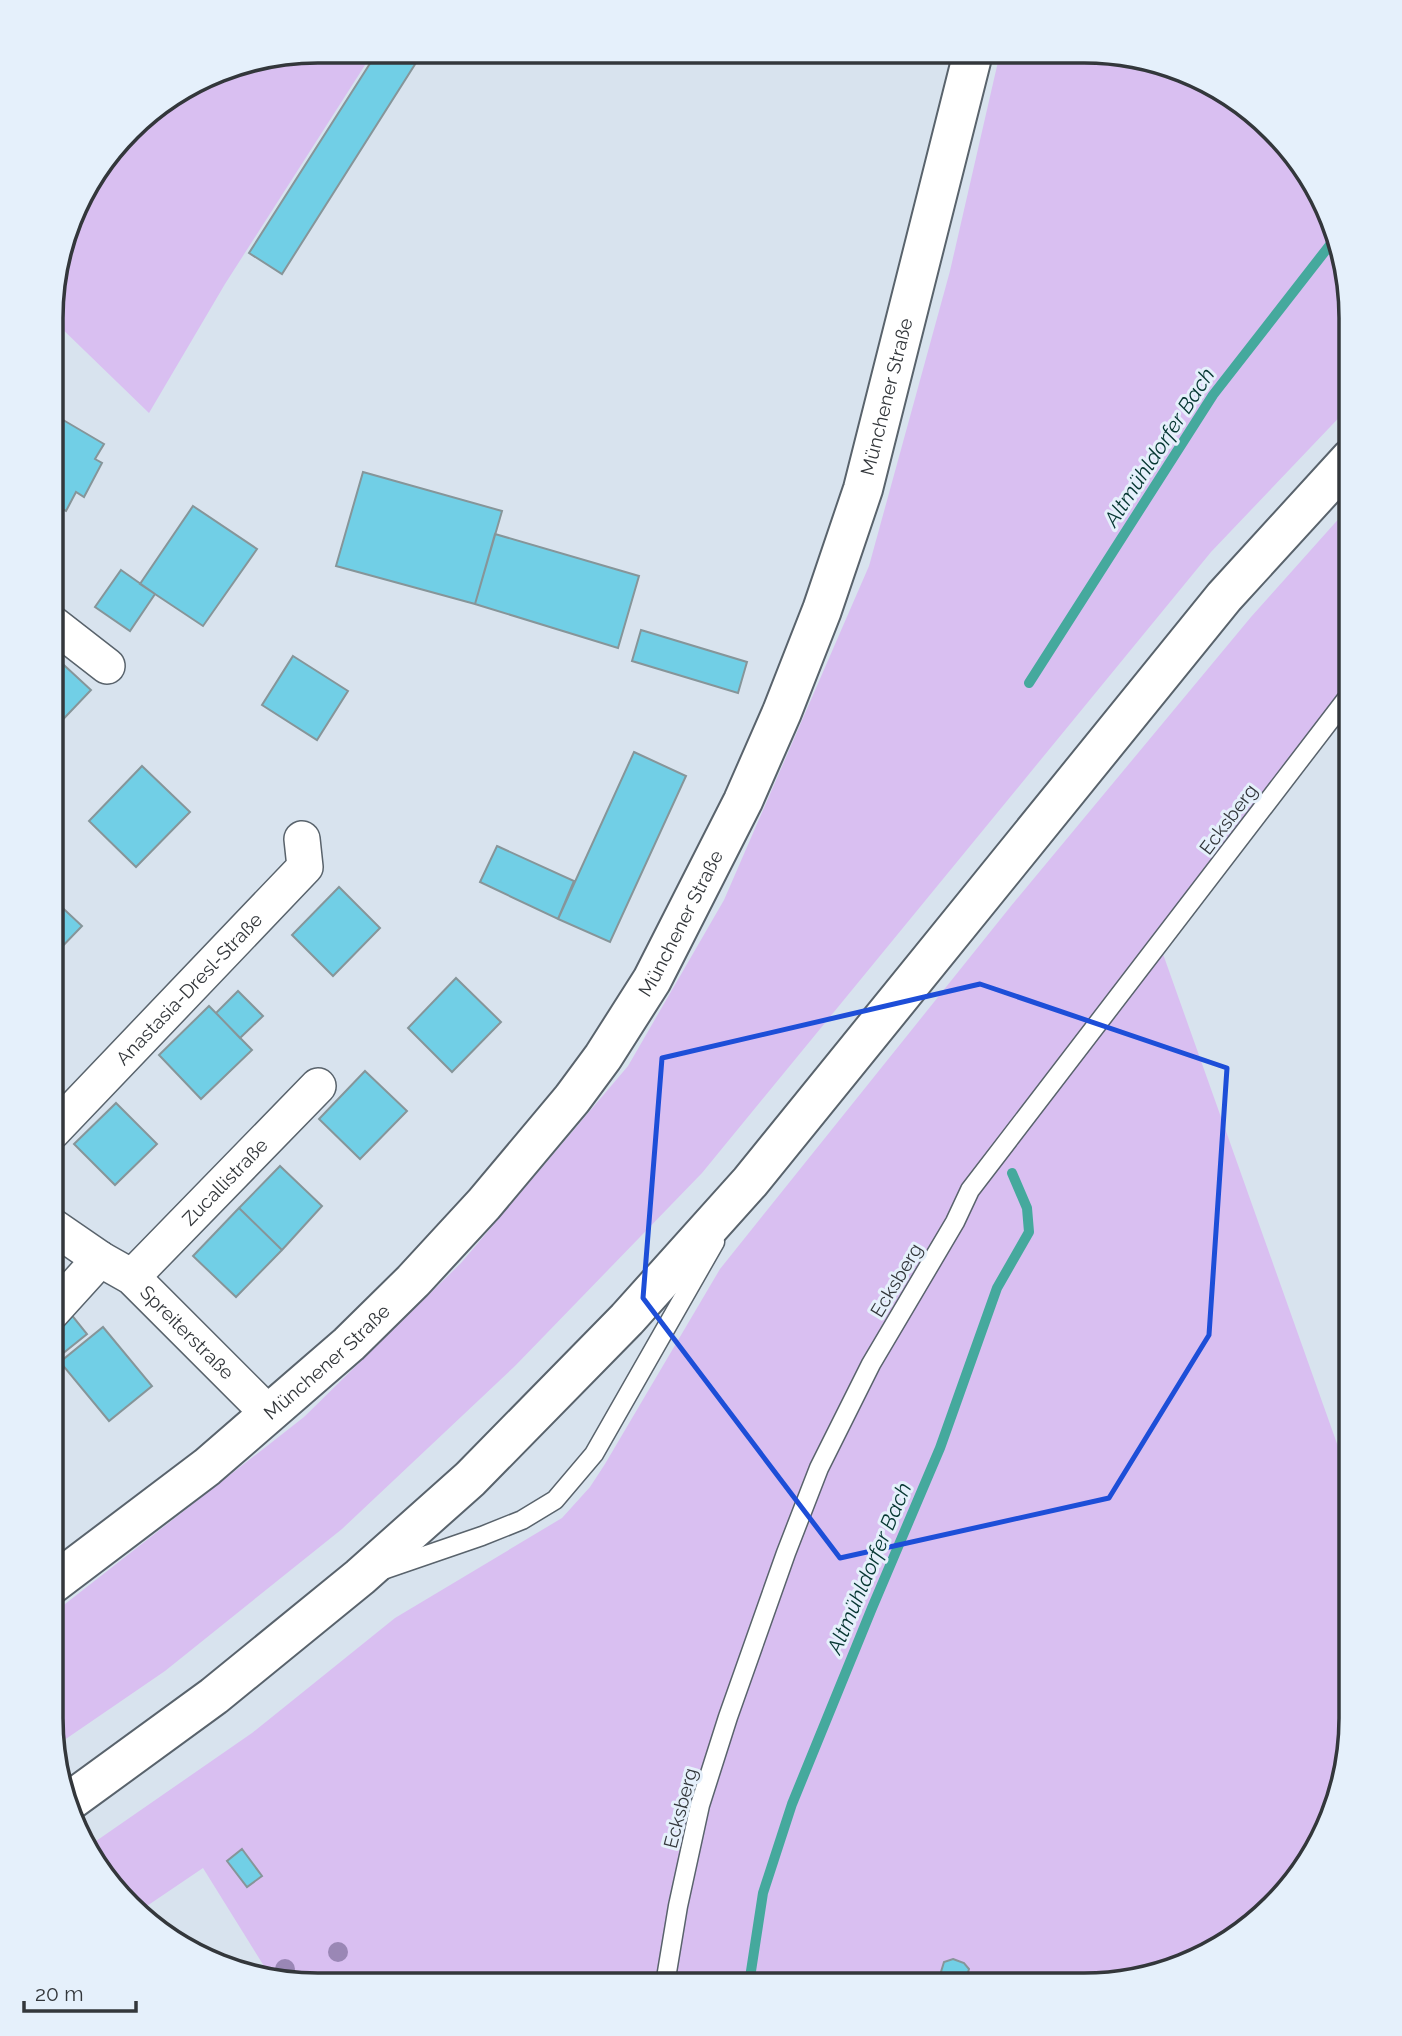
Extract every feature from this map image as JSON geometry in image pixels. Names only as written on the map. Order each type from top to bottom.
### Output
[{"type":"main road","name":"Münchener Straße","points":[[63,1577],[207,1468],[349,1344],[413,1281],[542,1137],[603,1057],[652,980],[743,801],[822,610],[863,489],[970,63]]},
{"type":"main road","points":[[76,1797],[214,1696],[360,1577],[470,1479],[627,1319],[750,1182],[1224,597],[1339,471]]},
{"type":"street","points":[[63,632],[107,666]]},
{"type":"street","name":"Anastasia-Dresl-Straße","points":[[63,1120],[305,867],[302,839]]},
{"type":"street","name":"Zucallistraße","points":[[132,1277],[318,1086]]},
{"type":"street","name":"Spreiterstraße","points":[[63,1234],[132,1277],[269,1414]]},
{"type":"street","points":[[63,1300],[100,1259]]},
{"type":"lane","name":"Ecksberg","points":[[667,1973],[700,1805],[728,1717],[819,1468],[871,1364],[955,1222],[970,1190],[1339,709]]},
{"type":"lane","points":[[360,1577],[482,1536],[522,1520],[555,1500],[594,1454],[750,1182]]},
{"type":"highlighted area","points":[[980,984],[1227,1068],[1209,1335],[1109,1498],[840,1558],[643,1298],[662,1058]]},
{"type":"shaded area","points":[[366,63],[225,284],[149,413],[63,330],[65,285],[72,252],[89,205],[106,176],[126,150],[150,126],[176,106],[221,82],[285,65]]},
{"type":"shaded area","points":[[998,63],[1117,65],[1181,82],[1226,106],[1252,126],[1276,150],[1313,205],[1330,252],[1337,285],[1339,418],[1211,552],[702,1173],[515,1366],[342,1529],[165,1671],[64,1740],[63,1606],[304,1417],[461,1263],[628,1066],[724,900],[869,566],[950,271]]},
{"type":"shaded area","points":[[1339,518],[1339,696],[1171,919],[1012,1150],[1163,954],[1339,1449],[1337,1751],[1330,1784],[1313,1831],[1276,1886],[1252,1910],[1197,1947],[1134,1968],[1084,1973],[285,1971],[265,1967],[203,1868],[146,1906],[126,1886],[95,1842],[252,1733],[395,1618],[562,1518],[590,1487],[605,1464],[720,1269],[1011,906],[1251,617]]},
{"type":"building","points":[[370,63],[416,63],[282,274],[249,253]]},
{"type":"building","points":[[63,420],[104,444],[95,459],[102,463],[84,497],[76,492],[66,511],[63,509]]},
{"type":"building","points":[[363,472],[502,511],[475,604],[336,566]]},
{"type":"building","points":[[193,506],[257,549],[203,626],[140,584]]},
{"type":"building","points":[[495,534],[639,576],[618,648],[475,604]]},
{"type":"building","points":[[121,570],[155,594],[130,631],[95,607]]},
{"type":"building","points":[[641,630],[747,662],[738,693],[632,661]]},
{"type":"building","points":[[293,656],[348,691],[317,740],[262,705]]},
{"type":"building","points":[[63,664],[91,690],[63,719]]},
{"type":"building","points":[[634,752],[686,776],[610,942],[558,919]]},
{"type":"building","points":[[142,766],[190,812],[136,867],[89,821]]},
{"type":"building","points":[[497,846],[574,881],[558,919],[480,882]]},
{"type":"building","points":[[339,887],[380,928],[333,976],[292,935]]},
{"type":"building","points":[[63,908],[82,926],[63,946]]},
{"type":"building","points":[[456,978],[501,1022],[452,1072],[408,1028]]},
{"type":"building","points":[[238,991],[263,1016],[240,1038],[216,1013]]},
{"type":"building","points":[[209,1006],[252,1050],[201,1099],[159,1055]]},
{"type":"building","points":[[365,1071],[407,1111],[360,1159],[319,1119]]},
{"type":"building","points":[[116,1103],[157,1144],[115,1185],[74,1144]]},
{"type":"building","points":[[280,1166],[322,1206],[282,1250],[239,1208]]},
{"type":"building","points":[[239,1208],[282,1250],[236,1297],[193,1256]]},
{"type":"building","points":[[70,1313],[87,1334],[63,1353],[63,1319]]},
{"type":"building","points":[[103,1327],[152,1386],[109,1421],[63,1366],[63,1360]]},
{"type":"building","points":[[242,1849],[262,1876],[247,1887],[227,1861]]},
{"type":"building","points":[[953,1959],[964,1963],[969,1969],[968,1973],[941,1973],[944,1962]]},
{"type":"waterway","name":"Altmühldorfer Bach","points":[[1029,683],[1213,395],[1328,247]]},
{"type":"waterway","name":"Altmühldorfer Bach","points":[[751,1973],[763,1893],[792,1804],[940,1448],[997,1288],[1029,1232],[1027,1208],[1012,1173]]}]
